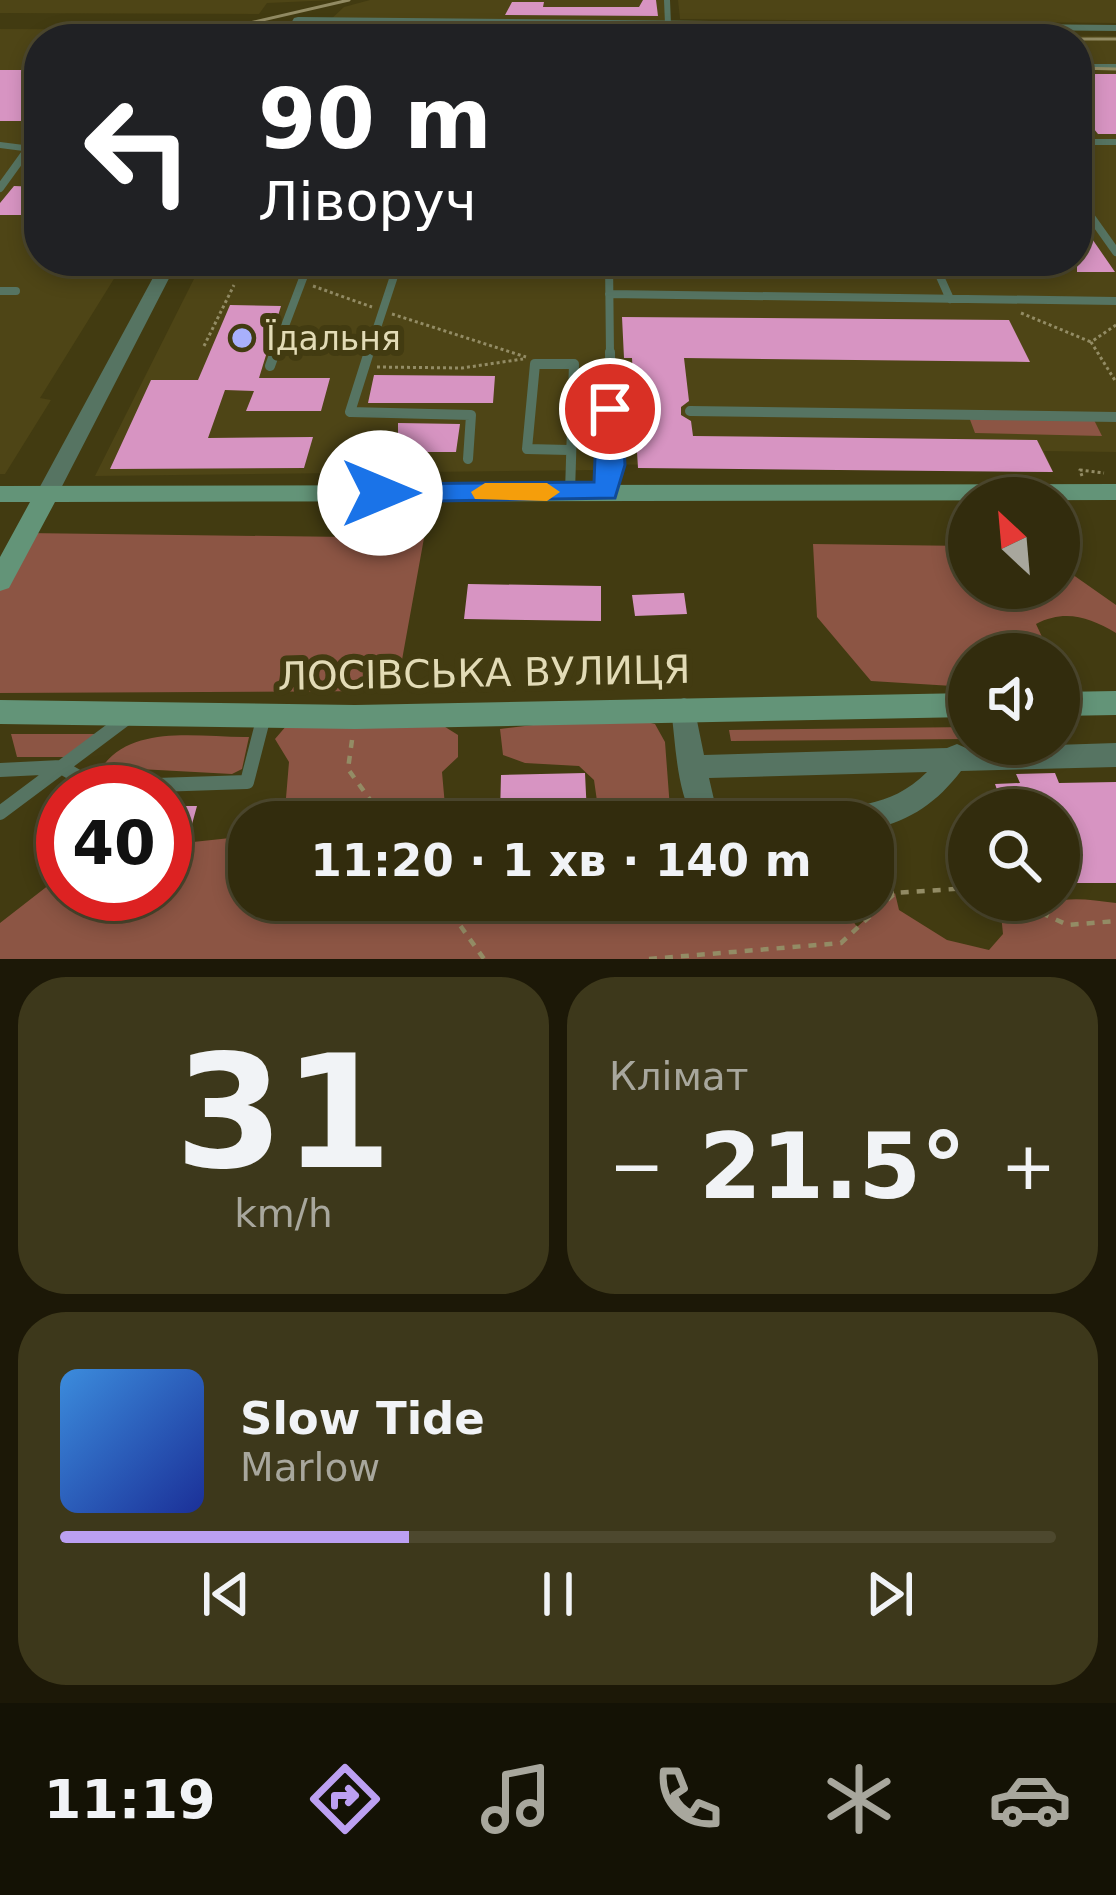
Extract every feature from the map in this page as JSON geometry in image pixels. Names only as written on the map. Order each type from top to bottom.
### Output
[{"type":"street","points":[[296,24],[298,20],[668,24]]},
{"type":"street","points":[[0,581],[162,276]]},
{"type":"street","points":[[0,494],[570,492],[1109,481]]},
{"type":"street","points":[[1080,704],[1116,703]]},
{"type":"street","name":"ЛОСІВСЬКА ВУЛИЦЯ","points":[[0,712],[355,717],[948,705]]},
{"type":"street","points":[[684,709],[700,801]]},
{"type":"street","points":[[1080,754],[1116,754]]},
{"type":"street","points":[[692,767],[948,756]]},
{"type":"street","points":[[894,810],[934,789],[951,765]]},
{"type":"lane","points":[[667,0],[668,24]]},
{"type":"lane","points":[[0,188],[24,154]]},
{"type":"lane","points":[[1092,218],[1116,252]]},
{"type":"lane","points":[[283,276],[350,276]]},
{"type":"lane","points":[[395,276],[350,412],[471,415],[468,458]]},
{"type":"lane","points":[[606,491],[612,465],[609,276]]},
{"type":"lane","points":[[940,276],[950,298]]},
{"type":"lane","points":[[270,366],[304,278]]},
{"type":"lane","points":[[0,291],[16,291]]},
{"type":"lane","points":[[609,294],[1116,301]]},
{"type":"lane","points":[[568,450],[527,449],[535,364],[574,364],[570,492]]},
{"type":"lane","points":[[610,409],[635,409]]},
{"type":"lane","points":[[690,411],[1116,417]]},
{"type":"lane","points":[[64,765],[134,713]]},
{"type":"lane","points":[[192,784],[248,782],[264,716]]},
{"type":"lane","points":[[0,770],[36,768]]},
{"type":"lane","points":[[0,813],[36,786]]},
{"type":"path","points":[[204,346],[238,276]]},
{"type":"path","points":[[304,278],[383,311],[527,358],[462,368],[363,367]]},
{"type":"path","points":[[1116,325],[1091,342],[1116,382]]},
{"type":"path","points":[[214,326],[221,326]]},
{"type":"path","points":[[1079,470],[1109,481]]},
{"type":"path","points":[[355,717],[349,770],[371,801]]},
{"type":"path","points":[[649,959],[841,943],[896,892],[948,889]]},
{"type":"path","points":[[457,921],[484,959]]},
{"type":"path","points":[[1059,921],[1068,925],[1116,921]]},
{"type":"shaded area","points":[[0,0],[334,0],[267,3],[259,14],[0,13]]},
{"type":"shaded area","points":[[370,0],[667,0],[668,24],[329,21],[344,7]]},
{"type":"shaded area","points":[[678,0],[1116,0],[1116,23],[680,19]]},
{"type":"shaded area","points":[[0,29],[24,29],[24,276],[116,276],[40,398],[51,400],[5,474],[0,474]]},
{"type":"shaded area","points":[[1092,36],[1116,36],[1116,452],[1044,451],[1053,472],[601,464],[600,470],[95,476],[195,276],[1092,276]]},
{"type":"shaded area","points":[[969,417],[1094,420],[1102,436],[975,433]]},
{"type":"shaded area","points":[[26,533],[424,538],[398,682],[385,691],[0,693],[0,581]]},
{"type":"shaded area","points":[[813,544],[948,546],[948,609],[1080,609],[1080,580],[1116,605],[1116,633],[1067,616],[1036,624],[1040,633],[948,633],[948,686],[871,681],[817,617]]},
{"type":"shaded area","points":[[617,715],[655,724],[665,742],[669,801],[597,801],[594,780],[579,766],[525,763],[503,755],[500,729]]},
{"type":"shaded area","points":[[287,725],[442,725],[458,735],[458,757],[442,772],[445,801],[286,801],[289,762],[275,739]]},
{"type":"shaded area","points":[[948,727],[948,739],[731,741],[729,730]]},
{"type":"shaded area","points":[[11,734],[96,734],[70,757],[17,757]]},
{"type":"shaded area","points":[[190,735],[249,737],[242,769],[232,774],[192,772],[192,765],[104,765],[132,744]]},
{"type":"shaded area","points":[[228,838],[228,921],[853,921],[857,927],[864,921],[894,921],[895,893],[899,910],[947,940],[989,950],[1003,934],[1002,921],[1080,921],[1080,900],[1092,900],[1116,903],[1116,959],[0,959],[0,923],[36,895],[36,921],[192,921],[192,842]]},
{"type":"building","points":[[643,0],[656,0],[658,16],[505,15],[512,2],[544,2],[543,7],[639,7]]},
{"type":"building","points":[[0,70],[24,70],[24,121],[0,121]]},
{"type":"building","points":[[1092,74],[1116,74],[1116,134],[1098,134],[1092,126]]},
{"type":"building","points":[[14,186],[24,186],[24,215],[0,215],[0,203]]},
{"type":"building","points":[[1092,239],[1115,272],[1092,272]]},
{"type":"building","points":[[230,305],[281,306],[259,378],[330,378],[321,411],[246,411],[254,391],[225,390],[208,438],[313,437],[304,468],[110,469],[151,380],[198,380]]},
{"type":"building","points":[[622,317],[1009,320],[1030,362],[684,358],[689,401],[681,407],[681,415],[691,421],[693,436],[1037,440],[1053,472],[638,468],[635,419],[645,408],[634,399],[632,358],[624,358]]},
{"type":"building","points":[[374,375],[495,376],[493,403],[368,403]]},
{"type":"building","points":[[398,423],[460,424],[456,452],[356,452],[359,437],[398,437]]},
{"type":"building","points":[[468,584],[601,586],[601,621],[464,619]]},
{"type":"building","points":[[684,593],[687,614],[635,616],[632,595]]},
{"type":"building","points":[[585,773],[586,801],[500,801],[501,775]]},
{"type":"building","points":[[1055,773],[1059,783],[1116,782],[1116,883],[1080,883],[1080,789],[997,789],[995,784],[1020,783],[1016,774]]},
{"type":"railway","points":[[245,24],[349,0]]},
{"type":"railway","points":[[1092,39],[1116,39]]},
{"type":"railway","points":[[1092,68],[1116,69]]},
{"type":"slow traffic","points":[[485,492],[547,492]]},
{"type":"place","name":"Їдальня","points":[[242,338]]},
{"type":"route","points":[[380,493],[606,491],[612,465],[610,409]]}]
